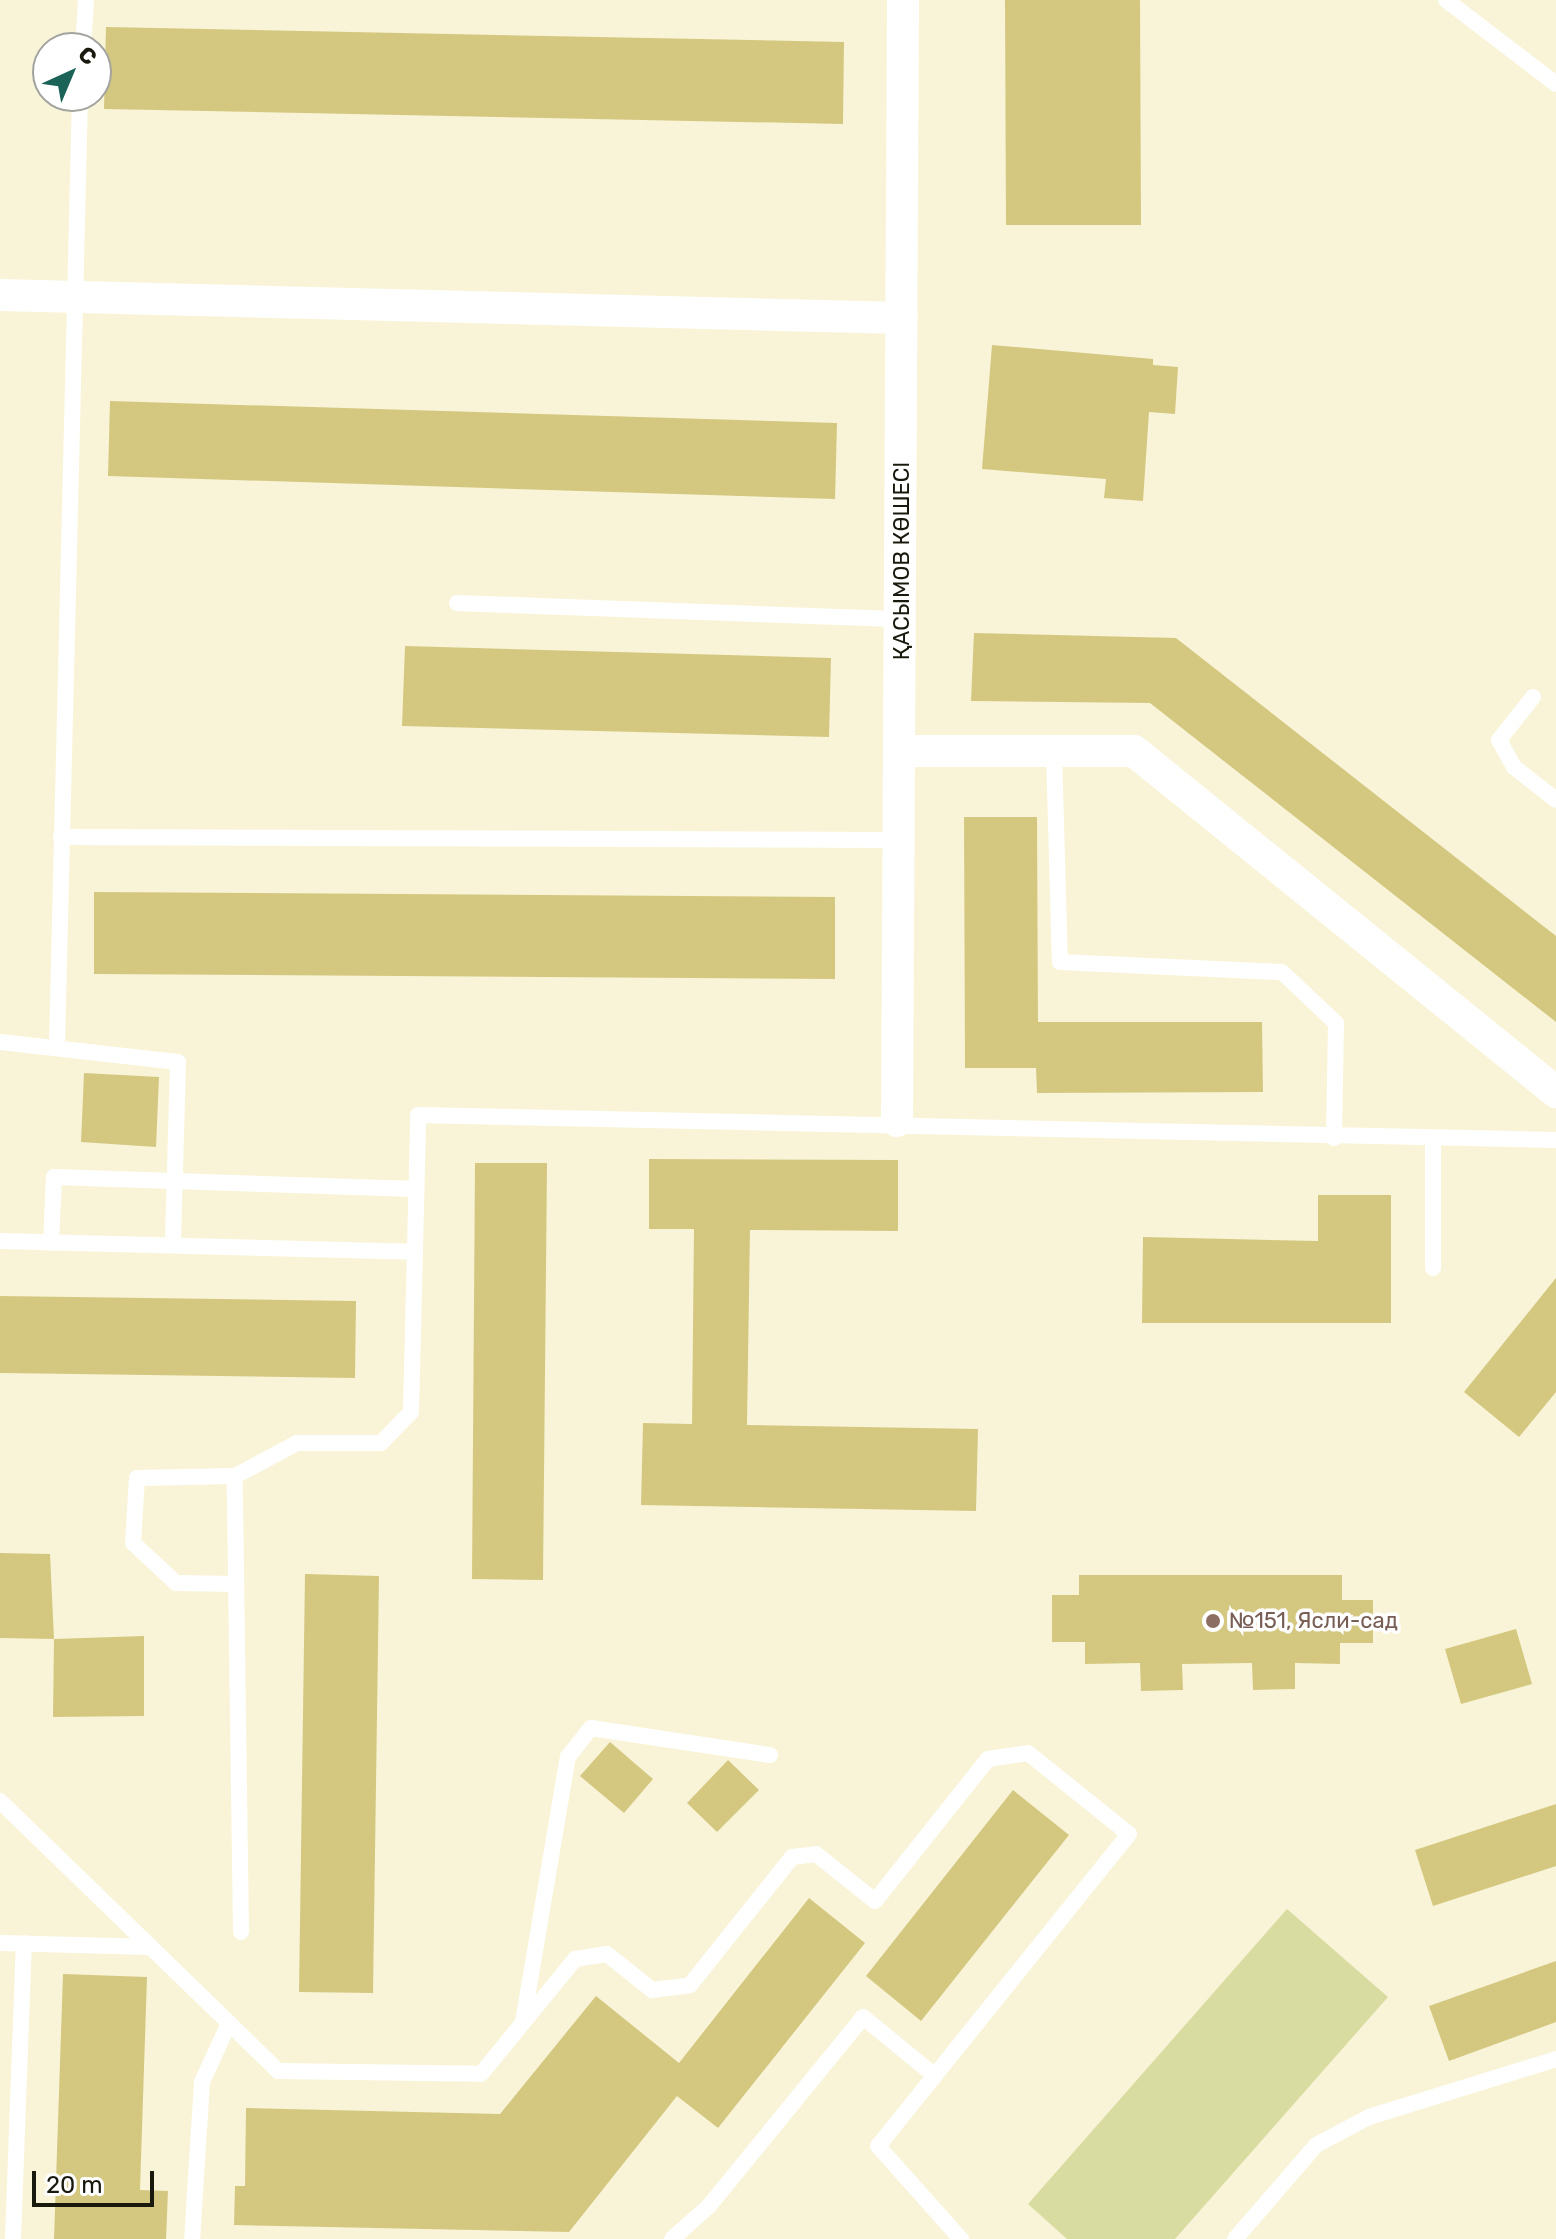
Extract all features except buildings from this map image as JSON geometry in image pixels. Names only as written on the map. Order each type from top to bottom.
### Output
[{"type":"street","name":"ҚАСЫМОВ КӨШЕСІ","points":[[897,1121],[901,840],[903,0]]},
{"type":"street","points":[[0,295],[902,318]]},
{"type":"street","points":[[901,751],[1134,751],[1556,1092]]},
{"type":"lane","points":[[84,32],[86,0]]},
{"type":"lane","points":[[1446,0],[1556,84]]},
{"type":"lane","points":[[57,1044],[72,298],[79,112]]},
{"type":"lane","points":[[457,603],[902,619]]},
{"type":"lane","points":[[1533,697],[1499,740],[1514,767],[1556,800]]},
{"type":"lane","points":[[1054,751],[1060,962],[1282,972],[1336,1023],[1334,1138]]},
{"type":"lane","points":[[61,837],[901,840]]},
{"type":"lane","points":[[0,1042],[57,1044],[178,1062],[173,1245]]},
{"type":"lane","points":[[236,1584],[176,1583],[133,1543],[137,1478],[235,1476],[297,1443],[381,1443],[411,1412],[418,1115],[897,1121],[1334,1138],[1556,1140]]},
{"type":"lane","points":[[1433,1139],[1433,1268]]},
{"type":"lane","points":[[51,1243],[54,1177],[416,1189]]},
{"type":"lane","points":[[0,1241],[415,1252]]},
{"type":"lane","points":[[235,1476],[241,1932]]},
{"type":"lane","points":[[523,2023],[568,1757],[591,1728],[770,1755]]},
{"type":"lane","points":[[0,1801],[278,2071],[481,2074],[575,1959],[607,1954],[652,1990],[690,1985],[792,1857],[816,1854],[875,1901],[988,1759],[1028,1753],[1129,1834],[878,2146],[961,2239]]},
{"type":"lane","points":[[0,1943],[151,1947]]},
{"type":"lane","points":[[13,2239],[24,1943]]},
{"type":"lane","points":[[672,2239],[709,2206],[863,2017],[935,2076]]},
{"type":"lane","points":[[192,2239],[202,2082],[229,2023]]},
{"type":"lane","points":[[1235,2239],[1316,2145],[1369,2117],[1556,2059]]},
{"type":"green space","points":[[1287,1909],[1388,1997],[1175,2239],[1067,2239],[1028,2204]]},
{"type":"place","name":"№151, Ясли-сад","points":[[1213,1621]]}]
